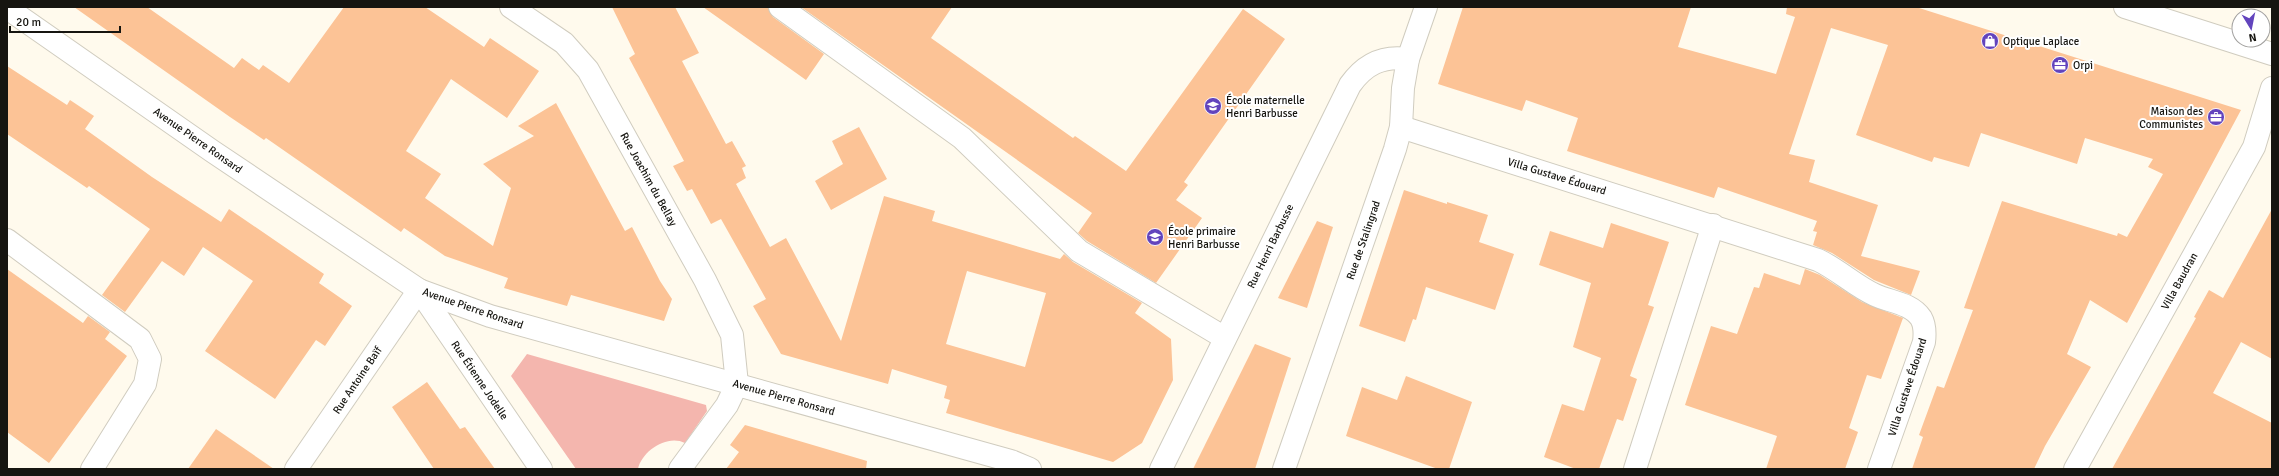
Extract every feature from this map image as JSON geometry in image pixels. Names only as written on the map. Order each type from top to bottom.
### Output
[{"type":"street","name":"Rue Joachim du Bellay","points":[[511,7],[564,43],[588,70],[705,280],[732,335],[737,384]]},
{"type":"street","points":[[780,7],[962,138],[1079,250],[1225,338]]},
{"type":"street","name":"Rue de Stalingrad","points":[[1284,469],[1401,127],[1403,88],[1408,59],[1426,7]]},
{"type":"street","points":[[2125,7],[2272,54]]},
{"type":"street","name":"Avenue Pierre Ronsard","points":[[7,8],[218,155],[419,290],[490,316],[1011,461],[1030,469]]},
{"type":"street","name":"Rue Henri Barbusse","points":[[1161,469],[1350,84],[1360,71],[1372,64],[1396,57],[1408,59]]},
{"type":"street","name":"Villa Baudran","points":[[2075,469],[2254,147],[2272,88]]},
{"type":"street","name":"Villa Gustave Édouard","points":[[1401,127],[1713,225],[1818,260],[1837,269],[1859,287],[1876,296],[1908,307],[1921,319],[1925,334],[1924,342],[1879,469]]},
{"type":"street","points":[[1635,469],[1713,225]]},
{"type":"street","points":[[7,240],[140,339],[150,359],[145,384],[92,469]]},
{"type":"street","name":"Rue Antoine Baïf","points":[[296,469],[419,290]]},
{"type":"street","name":"Rue Étienne Jodelle","points":[[419,290],[541,469]]},
{"type":"street","points":[[680,469],[727,405],[737,384]]},
{"type":"shaded area","points":[[527,354],[706,405],[707,411],[685,443],[671,441],[656,446],[644,456],[638,469],[576,469],[511,376]]},
{"type":"building","points":[[74,7],[147,7],[234,68],[242,58],[259,70],[263,65],[289,83],[344,7],[425,7],[484,47],[490,38],[539,71],[507,118],[451,79],[406,151],[441,174],[425,198],[493,246],[511,188],[483,164],[534,136],[518,126],[556,103],[625,231],[632,227],[660,281],[672,299],[664,321],[571,295],[567,306],[504,288],[508,278],[445,256],[404,228],[401,232],[266,138],[264,140],[230,117]]},
{"type":"building","points":[[612,7],[675,7],[699,53],[682,61],[726,144],[732,141],[746,166],[742,168],[746,178],[736,184],[770,247],[786,238],[841,341],[884,196],[935,211],[932,221],[1060,259],[1064,254],[1073,262],[1142,303],[1135,313],[1171,339],[1173,380],[1142,443],[1113,462],[946,413],[950,400],[944,398],[947,386],[892,369],[888,384],[781,354],[753,306],[766,299],[721,219],[711,224],[692,189],[687,191],[673,166],[684,161],[629,58],[635,54]],"holes":[[[967,271],[1046,293],[1025,367],[946,344]]]},
{"type":"building","points":[[703,7],[768,7],[773,17],[824,54],[806,80]]},
{"type":"building","points":[[801,7],[952,7],[931,38],[1073,138],[1075,136],[1126,171],[1243,9],[1285,39],[1184,182],[1188,185],[1176,200],[1202,218],[1156,283],[1087,241],[1078,233],[1092,213]]},
{"type":"building","points":[[1463,7],[1691,7],[1678,47],[1776,74],[1795,17],[1786,14],[1787,7],[1916,7],[2241,110],[2127,323],[2090,300],[2067,354],[2091,367],[2045,446],[2034,469],[1912,469],[1923,437],[1919,435],[1937,386],[1944,388],[1973,310],[1964,308],[2002,201],[2117,236],[2118,233],[2127,237],[2163,174],[2148,167],[2153,159],[2085,138],[2077,164],[1981,133],[1969,167],[1934,157],[1932,162],[1856,135],[1888,45],[1831,28],[1789,154],[1815,160],[1809,182],[1878,205],[1861,256],[1920,271],[1911,295],[1874,280],[1832,253],[1813,245],[1817,232],[1813,231],[1817,221],[1718,187],[1714,198],[1567,151],[1578,118],[1526,100],[1522,111],[1438,84]]},
{"type":"building","points":[[7,66],[67,105],[70,100],[94,116],[85,129],[152,177],[221,222],[229,209],[324,274],[319,283],[352,306],[325,346],[316,340],[275,399],[205,351],[253,281],[203,247],[184,276],[162,261],[125,312],[102,295],[150,229],[89,186],[87,188],[7,134]]},
{"type":"building","points":[[859,127],[887,179],[831,210],[815,181],[843,164],[832,141]]},
{"type":"building","points":[[1404,190],[1488,215],[1479,242],[1514,254],[1495,310],[1426,287],[1416,320],[1413,319],[1405,342],[1359,326]]},
{"type":"building","points":[[2272,209],[2272,359],[2241,342],[2213,393],[2272,423],[2272,469],[2112,469],[2196,318],[2194,317],[2209,290],[2223,298]]},
{"type":"building","points":[[1317,221],[1333,227],[1307,308],[1278,298]]},
{"type":"building","points":[[1611,223],[1669,242],[1648,305],[1654,307],[1630,376],[1637,379],[1623,421],[1617,419],[1599,469],[1576,469],[1544,457],[1562,404],[1584,411],[1601,358],[1573,347],[1591,283],[1539,265],[1550,231],[1603,248]]},
{"type":"building","points":[[7,269],[83,323],[88,316],[110,332],[105,339],[127,356],[49,463],[7,432]]},
{"type":"building","points":[[1805,269],[1820,275],[1862,302],[1903,318],[1881,379],[1867,375],[1849,428],[1858,432],[1845,469],[1766,469],[1777,436],[1685,405],[1711,326],[1737,334],[1754,287],[1759,288],[1764,273],[1800,285]]},
{"type":"building","points":[[1255,344],[1291,358],[1255,469],[1193,469]]},
{"type":"building","points":[[1406,376],[1472,402],[1449,469],[1438,469],[1346,436],[1362,387],[1397,400]]},
{"type":"building","points":[[427,382],[460,429],[465,427],[495,469],[434,469],[392,407]]},
{"type":"building","points":[[745,425],[867,461],[866,469],[726,469],[739,452],[730,445]]},
{"type":"building","points":[[216,429],[274,469],[188,469]]},
{"type":"place","name":"Optique Laplace","points":[[1990,41]]},
{"type":"place","name":"Orpi","points":[[2060,65]]},
{"type":"place","name":"École maternelle Henri Barbusse","points":[[1213,106]]},
{"type":"place","name":"Maison des Communistes","points":[[2216,117]]},
{"type":"place","name":"École primaire Henri Barbusse","points":[[1155,237]]}]
